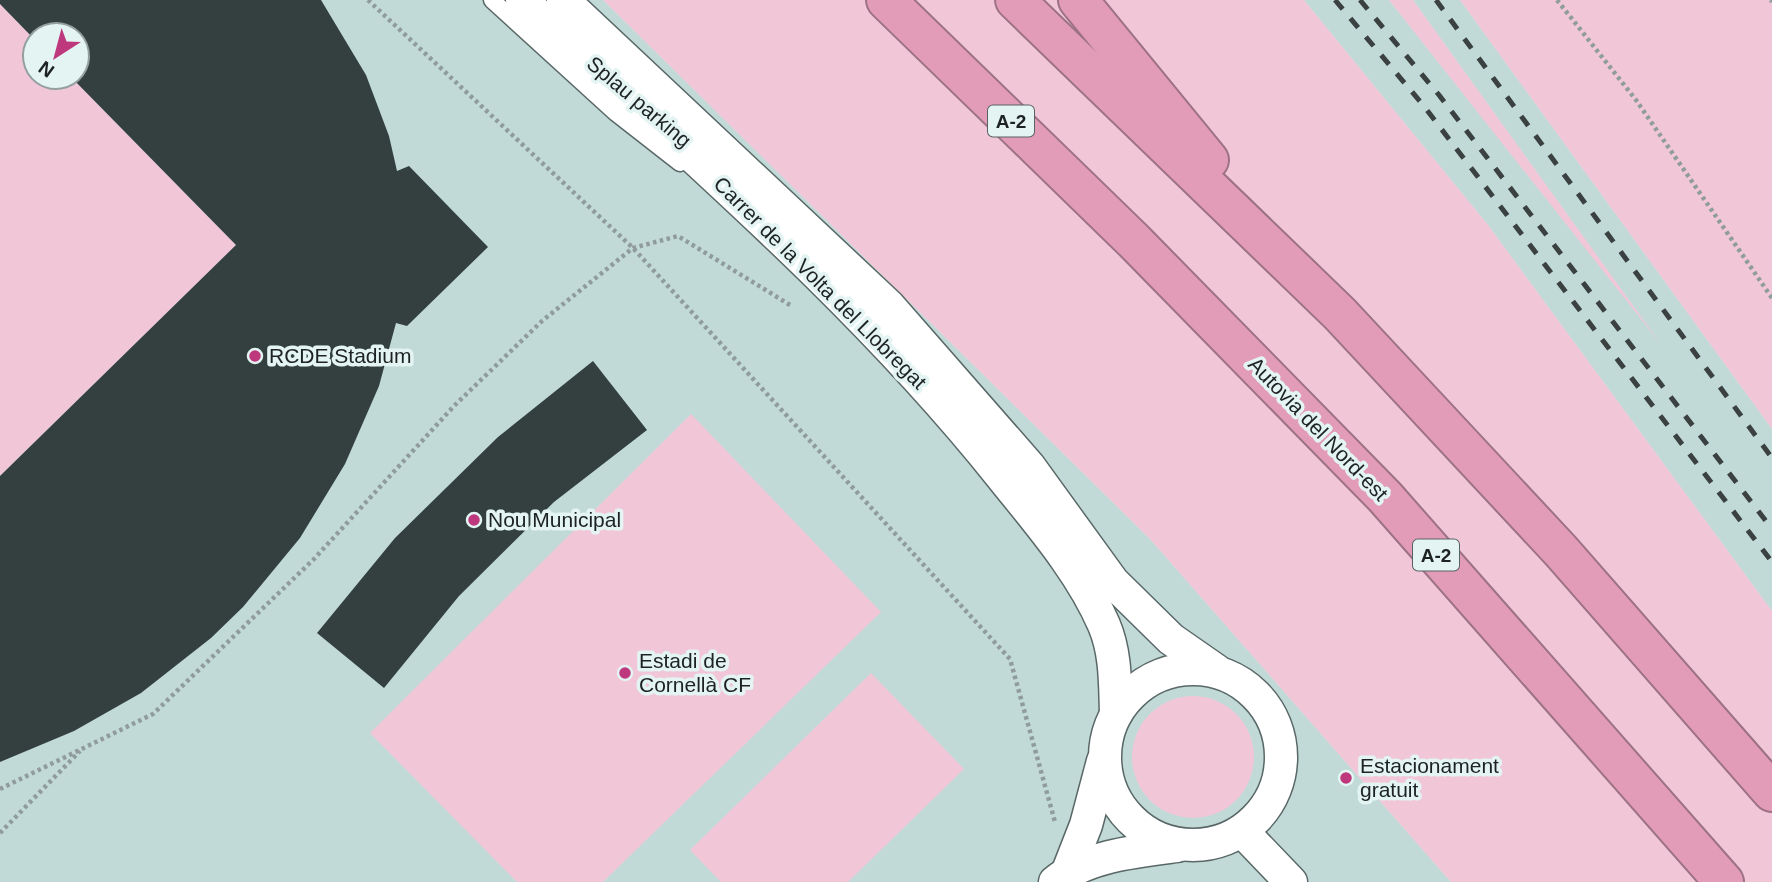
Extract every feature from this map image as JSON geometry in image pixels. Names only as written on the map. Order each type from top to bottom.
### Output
[{"type":"highway","name":"Autovia del Nord-est","points":[[886,0],[1135,241],[1385,497],[1724,882]]},
{"type":"highway","points":[[1015,0],[1317,292],[1561,551],[1772,792]]},
{"type":"highway","points":[[1078,0],[1317,292]]},
{"type":"street","name":"Carrer de la Volta del Llobregat","points":[[522,0],[881,337],[963,428],[1037,521],[1077,578],[1104,626],[1115,667],[1116,714]]},
{"type":"street","name":"Carrer de la Volta del Llobregat","points":[[563,0],[889,306],[1028,466],[1113,582],[1171,639],[1217,671]]},
{"type":"street","points":[[1188,668],[1217,671],[1245,684],[1257,695],[1279,735],[1281,766],[1275,792],[1261,814],[1242,831],[1216,842],[1142,850],[1061,877],[1086,825],[1116,714],[1136,690],[1161,675],[1188,668]]},
{"type":"street","points":[[1104,756],[1110,787],[1125,812],[1146,832],[1181,845]]},
{"type":"street","points":[[1242,831],[1292,882]]},
{"type":"lane","name":"Splau parking","points":[[492,0],[616,114],[767,228]]},
{"type":"path","points":[[368,0],[633,248],[1010,659],[1055,824]]},
{"type":"path","points":[[1557,0],[1636,100],[1772,299]]},
{"type":"path","points":[[0,789],[153,714],[314,559],[454,406],[532,331],[633,248],[678,236],[790,305]]},
{"type":"path","points":[[0,833],[83,747]]},
{"type":"shaded area","points":[[0,0],[603,0],[1150,539],[1451,882],[0,882]]},
{"type":"shaded area","points":[[603,0],[1304,0],[1488,225],[1772,611],[1772,882],[1451,882],[1150,539]]},
{"type":"shaded area","points":[[1304,0],[1389,0],[1646,324],[1413,0],[1460,0],[1772,429],[1772,611],[1488,225]]},
{"type":"shaded area","points":[[1389,0],[1413,0],[1660,343]]},
{"type":"shaded area","points":[[1460,0],[1772,0],[1772,429]]},
{"type":"shaded area","points":[[0,4],[21,26],[21,91],[85,91],[236,245],[0,476]]},
{"type":"shaded area","name":"Estadi de Cornellà CF","points":[[691,414],[881,612],[603,882],[517,882],[370,733]]},
{"type":"shaded area","points":[[871,673],[964,769],[848,882],[721,882],[690,850]]},
{"type":"shaded area","points":[[1193,696],[1216,700],[1236,714],[1250,734],[1254,757],[1250,780],[1236,800],[1216,814],[1193,818],[1170,814],[1150,800],[1136,780],[1132,757],[1136,734],[1150,714],[1170,700]]},
{"type":"building","name":"RCDE Stadium","points":[[0,0],[321,0],[366,75],[389,136],[397,171],[409,166],[488,247],[407,326],[396,323],[379,386],[345,464],[300,538],[243,607],[211,638],[141,693],[74,731],[0,762],[0,476],[236,245],[85,91],[91,91],[91,21],[21,21],[21,26],[0,4]]},
{"type":"building","name":"Nou Municipal","points":[[593,361],[647,430],[554,502],[459,596],[384,688],[317,633],[395,538],[498,437]]},
{"type":"railway","points":[[1335,0],[1423,105],[1772,562]]},
{"type":"railway","points":[[1360,0],[1439,95],[1772,529]]},
{"type":"railway","points":[[1436,0],[1772,458]]},
{"type":"place","name":"RCDE Stadium","points":[[255,356]]},
{"type":"place","name":"Nou Municipal","points":[[474,520]]},
{"type":"place","name":"Estadi de Cornellà CF","points":[[625,673]]},
{"type":"place","name":"Estacionament gratuit","points":[[1346,778]]}]
